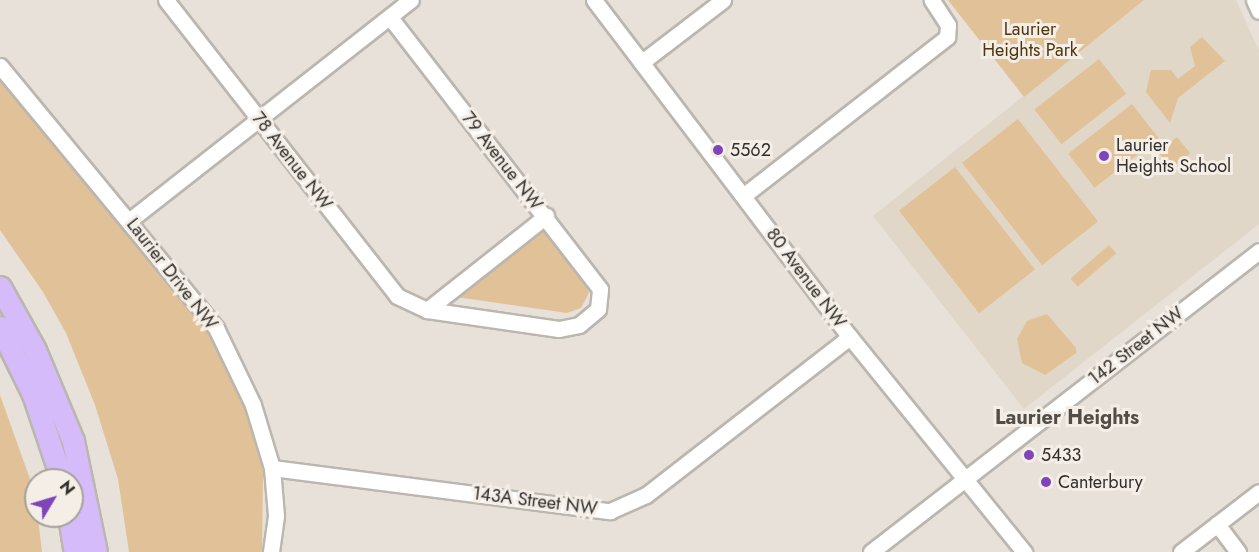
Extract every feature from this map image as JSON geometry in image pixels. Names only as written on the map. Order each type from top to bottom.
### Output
[{"type":"highway","points":[[0,286],[35,350],[73,441],[96,552]]},
{"type":"highway","points":[[0,327],[33,394],[58,468]]},
{"type":"highway","points":[[71,528],[75,552]]},
{"type":"street","name":"78 Avenue NW","points":[[166,0],[397,296],[427,310],[559,329],[579,325],[598,309]]},
{"type":"street","points":[[130,220],[411,0]]},
{"type":"street","name":"80 Avenue NW","points":[[594,0],[850,337],[1024,552]]},
{"type":"street","points":[[642,62],[723,0]]},
{"type":"street","points":[[743,196],[946,38],[948,25],[932,0]]},
{"type":"street","points":[[1254,0],[1259,11]]},
{"type":"street","name":"79 Avenue NW","points":[[390,17],[546,216],[600,289],[598,309]]},
{"type":"street","name":"Laurier Drive NW","points":[[0,66],[130,220],[216,328],[253,405],[272,468],[276,516],[271,552]]},
{"type":"street","points":[[427,310],[546,216]]},
{"type":"street","name":"142 Street NW","points":[[872,552],[1259,251]]},
{"type":"street","name":"143A Street NW","points":[[272,468],[610,511],[646,495],[850,337]]},
{"type":"street","points":[[1181,552],[1259,492]]},
{"type":"street","points":[[1217,524],[1238,552]]},
{"type":"shaded area","name":"Laurier Heights School","points":[[1144,0],[1236,0],[1259,51],[1259,224],[1024,409],[873,216]]},
{"type":"green space","name":"Laurier Heights Park","points":[[948,0],[1144,0],[1024,97]]},
{"type":"green space","points":[[1202,37],[1225,61],[1178,98],[1170,123],[1146,92],[1151,70],[1171,70],[1178,79],[1195,66],[1190,47]]},
{"type":"green space","points":[[1099,59],[1126,94],[1061,144],[1034,109]]},
{"type":"green space","points":[[0,82],[199,314],[229,365],[248,413],[263,471],[262,552],[129,552],[118,479],[95,405],[66,333],[43,292],[0,230]]},
{"type":"green space","points":[[1132,104],[1158,138],[1095,188],[1068,154]]},
{"type":"green space","points":[[1018,119],[1098,221],[1042,265],[962,163]]},
{"type":"green space","points":[[1177,137],[1190,153],[1172,168],[1158,152]]},
{"type":"green space","points":[[955,167],[1035,269],[979,313],[899,211]]},
{"type":"green space","points":[[544,227],[586,284],[589,293],[581,308],[567,313],[456,297]]},
{"type":"green space","points":[[1109,245],[1116,253],[1078,287],[1071,278]]},
{"type":"green space","points":[[1047,314],[1076,348],[1076,353],[1045,375],[1022,363],[1017,339],[1027,321]]},
{"type":"green space","points":[[0,395],[26,468],[24,468],[24,528],[39,528],[42,552],[0,552]]},
{"type":"place","name":"5562","points":[[718,150]]},
{"type":"place","name":"Laurier Heights School","points":[[1104,156]]},
{"type":"place","name":"5433","points":[[1029,455]]},
{"type":"place","name":"Canterbury","points":[[1046,482]]},
{"type":"district","name":"Laurier Heights","points":[[1067,417]]}]
